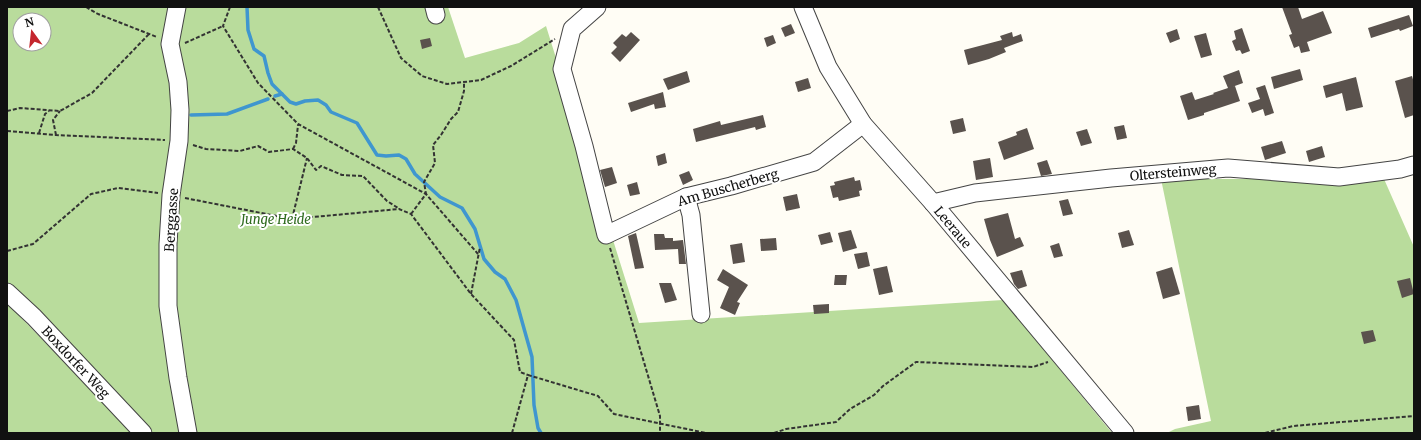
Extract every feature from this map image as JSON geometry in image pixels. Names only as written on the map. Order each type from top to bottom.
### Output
[{"type":"street","name":"Berggasse","points":[[177,7],[170,44],[178,82],[180,110],[179,141],[171,195],[168,244],[168,306],[178,378],[188,433]]},
{"type":"street","points":[[597,7],[572,29],[562,69],[586,154],[606,235]]},
{"type":"street","name":"Leeraue","points":[[803,7],[828,67],[863,124],[933,203],[1125,433]]},
{"type":"street","name":"Am Buscherberg","points":[[606,235],[686,197],[814,162],[863,124]]},
{"type":"street","name":"Oltersteinweg","points":[[933,203],[976,193],[1111,178],[1228,168],[1339,177],[1400,169],[1414,165]]},
{"type":"street","points":[[686,197],[691,215],[701,314]]},
{"type":"street","name":"Boxdorfer Weg","points":[[7,292],[34,317],[143,433]]},
{"type":"path","points":[[86,7],[98,14],[150,33],[170,44],[183,44],[223,26],[230,7]]},
{"type":"path","points":[[378,7],[401,58],[422,76],[447,84],[481,80],[511,66],[572,29]]},
{"type":"path","points":[[223,26],[258,83],[298,124],[426,194],[478,254]]},
{"type":"path","points":[[56,135],[53,120],[60,112],[92,93],[150,33]]},
{"type":"path","points":[[411,214],[426,194],[424,182],[435,163],[433,145],[442,135],[450,119],[458,112],[464,91],[464,82]]},
{"type":"path","points":[[7,111],[20,108],[60,112]]},
{"type":"path","points":[[39,133],[45,114],[49,110]]},
{"type":"path","points":[[293,149],[296,143],[298,124]]},
{"type":"path","points":[[7,131],[179,141],[206,149],[240,150],[258,146],[269,152],[293,149],[307,158],[316,170],[321,166],[342,175],[363,176],[387,201],[399,209],[411,214],[471,294],[514,340],[520,372],[598,396],[614,414],[706,433]]},
{"type":"path","points":[[292,220],[307,158]]},
{"type":"path","points":[[7,252],[33,244],[91,194],[118,188],[171,195],[292,220],[399,209]]},
{"type":"path","points":[[606,235],[660,416],[660,433]]},
{"type":"path","points":[[471,294],[480,247]]},
{"type":"path","points":[[774,433],[836,422],[850,409],[874,395],[883,386],[916,362],[1033,367],[1046,362],[1065,362]]},
{"type":"path","points":[[512,433],[528,374]]},
{"type":"path","points":[[1265,433],[1293,426],[1414,416]]},
{"type":"green space","name":"Junge Heide","points":[[7,7],[448,7],[465,58],[519,43],[546,26],[639,323],[1003,300],[1112,433],[150,433],[7,283]]},
{"type":"green space","points":[[1161,179],[1384,179],[1414,247],[1414,433],[1167,433],[1175,429],[1211,421]]},
{"type":"green space","points":[[7,303],[133,433],[7,433]]},
{"type":"building","points":[[1282,7],[1298,7],[1302,19],[1323,11],[1332,33],[1307,42],[1310,51],[1301,53],[1299,46],[1294,48],[1289,35],[1292,34]]},
{"type":"building","points":[[1409,15],[1413,26],[1400,31],[1399,29],[1371,38],[1368,28]]},
{"type":"building","points":[[791,24],[795,33],[785,37],[781,28]]},
{"type":"building","points":[[1242,28],[1250,51],[1242,54],[1240,50],[1236,51],[1232,41],[1236,39],[1234,31]]},
{"type":"building","points":[[1177,29],[1180,39],[1170,43],[1166,33]]},
{"type":"building","points":[[631,32],[640,40],[620,62],[611,53],[617,47],[613,43],[622,34],[626,37]]},
{"type":"building","points":[[1012,32],[1013,37],[1021,34],[1023,41],[1004,48],[1006,52],[968,65],[964,50],[1002,40],[1000,36]]},
{"type":"building","points":[[1206,33],[1212,55],[1201,58],[1194,36]]},
{"type":"building","points":[[773,35],[776,43],[767,47],[764,38]]},
{"type":"building","points":[[430,38],[432,46],[422,49],[420,40]]},
{"type":"building","points":[[1300,69],[1303,80],[1274,89],[1271,77]]},
{"type":"building","points":[[1239,70],[1243,83],[1232,87],[1235,86],[1240,101],[1188,120],[1180,96],[1192,92],[1195,100],[1228,88],[1223,76]]},
{"type":"building","points":[[687,71],[690,82],[668,90],[663,79]]},
{"type":"building","points":[[1412,76],[1414,83],[1414,115],[1405,118],[1395,81]]},
{"type":"building","points":[[1356,77],[1363,107],[1346,111],[1342,93],[1326,98],[1323,86]]},
{"type":"building","points":[[808,78],[811,88],[798,92],[795,82]]},
{"type":"building","points":[[1265,85],[1274,113],[1265,116],[1263,109],[1252,113],[1248,103],[1260,99],[1256,88]]},
{"type":"building","points":[[663,92],[666,107],[655,109],[654,104],[631,112],[628,103]]},
{"type":"building","points":[[763,115],[766,127],[756,130],[755,127],[696,142],[693,129],[720,121],[721,125]]},
{"type":"building","points":[[963,118],[966,131],[953,134],[950,121]]},
{"type":"building","points":[[1124,125],[1127,138],[1117,140],[1114,127]]},
{"type":"building","points":[[1027,128],[1034,149],[1004,160],[998,142],[1017,135],[1016,132]]},
{"type":"building","points":[[1087,129],[1092,143],[1081,146],[1076,132]]},
{"type":"building","points":[[1282,141],[1286,153],[1265,160],[1261,147]]},
{"type":"building","points":[[1322,146],[1325,157],[1309,162],[1306,151]]},
{"type":"building","points":[[665,153],[667,163],[658,166],[656,156]]},
{"type":"building","points":[[990,158],[993,177],[976,180],[973,161]]},
{"type":"building","points":[[1047,160],[1052,174],[1041,176],[1037,163]]},
{"type":"building","points":[[612,167],[617,183],[605,187],[600,170]]},
{"type":"building","points":[[689,171],[693,180],[683,185],[679,175]]},
{"type":"building","points":[[854,177],[855,181],[860,180],[862,190],[859,191],[860,196],[839,201],[838,197],[833,198],[830,186],[835,185],[834,182]]},
{"type":"building","points":[[637,182],[640,194],[630,196],[627,185]]},
{"type":"building","points":[[797,194],[800,208],[786,211],[783,197]]},
{"type":"building","points":[[1068,199],[1073,214],[1063,216],[1059,201]]},
{"type":"building","points":[[1008,213],[1015,239],[1020,237],[1024,246],[997,257],[984,219]]},
{"type":"building","points":[[851,230],[857,248],[843,252],[838,233]]},
{"type":"building","points":[[1129,230],[1134,245],[1122,248],[1118,233]]},
{"type":"building","points":[[830,232],[833,242],[821,245],[818,235]]},
{"type":"building","points":[[636,233],[644,268],[635,269],[628,236]]},
{"type":"building","points":[[654,234],[664,234],[665,238],[673,238],[673,241],[683,240],[686,264],[679,264],[678,249],[655,250]]},
{"type":"building","points":[[776,238],[777,250],[761,251],[760,239]]},
{"type":"building","points":[[742,243],[745,262],[733,264],[730,245]]},
{"type":"building","points":[[1059,243],[1063,256],[1054,258],[1050,246]]},
{"type":"building","points":[[867,252],[870,266],[858,269],[854,254]]},
{"type":"building","points":[[887,266],[893,292],[879,295],[873,269]]},
{"type":"building","points":[[1172,267],[1180,294],[1163,299],[1156,272]]},
{"type":"building","points":[[723,269],[748,285],[737,302],[740,303],[735,315],[720,308],[729,287],[717,280]]},
{"type":"building","points":[[1022,270],[1027,286],[1018,289],[1014,284],[1010,273]]},
{"type":"building","points":[[835,275],[847,275],[846,285],[834,285]]},
{"type":"building","points":[[1410,278],[1414,294],[1402,298],[1397,281]]},
{"type":"building","points":[[659,283],[671,283],[677,300],[665,303]]},
{"type":"building","points":[[829,304],[829,313],[814,314],[813,305]]},
{"type":"building","points":[[1373,330],[1376,341],[1364,344],[1361,332]]},
{"type":"building","points":[[1199,405],[1201,419],[1188,421],[1186,407]]},
{"type":"waterway","points":[[247,7],[248,30],[254,49],[264,56],[272,84],[290,102],[296,104],[305,101],[318,100],[326,105],[331,112],[357,123],[377,155],[399,155],[406,159],[415,174],[440,197],[462,208],[475,229],[484,259],[495,272],[505,279],[516,300],[532,357],[534,405],[538,428],[541,433]]},
{"type":"waterway","points":[[275,96],[282,94]]},
{"type":"waterway","points":[[191,115],[227,114],[268,99]]}]
